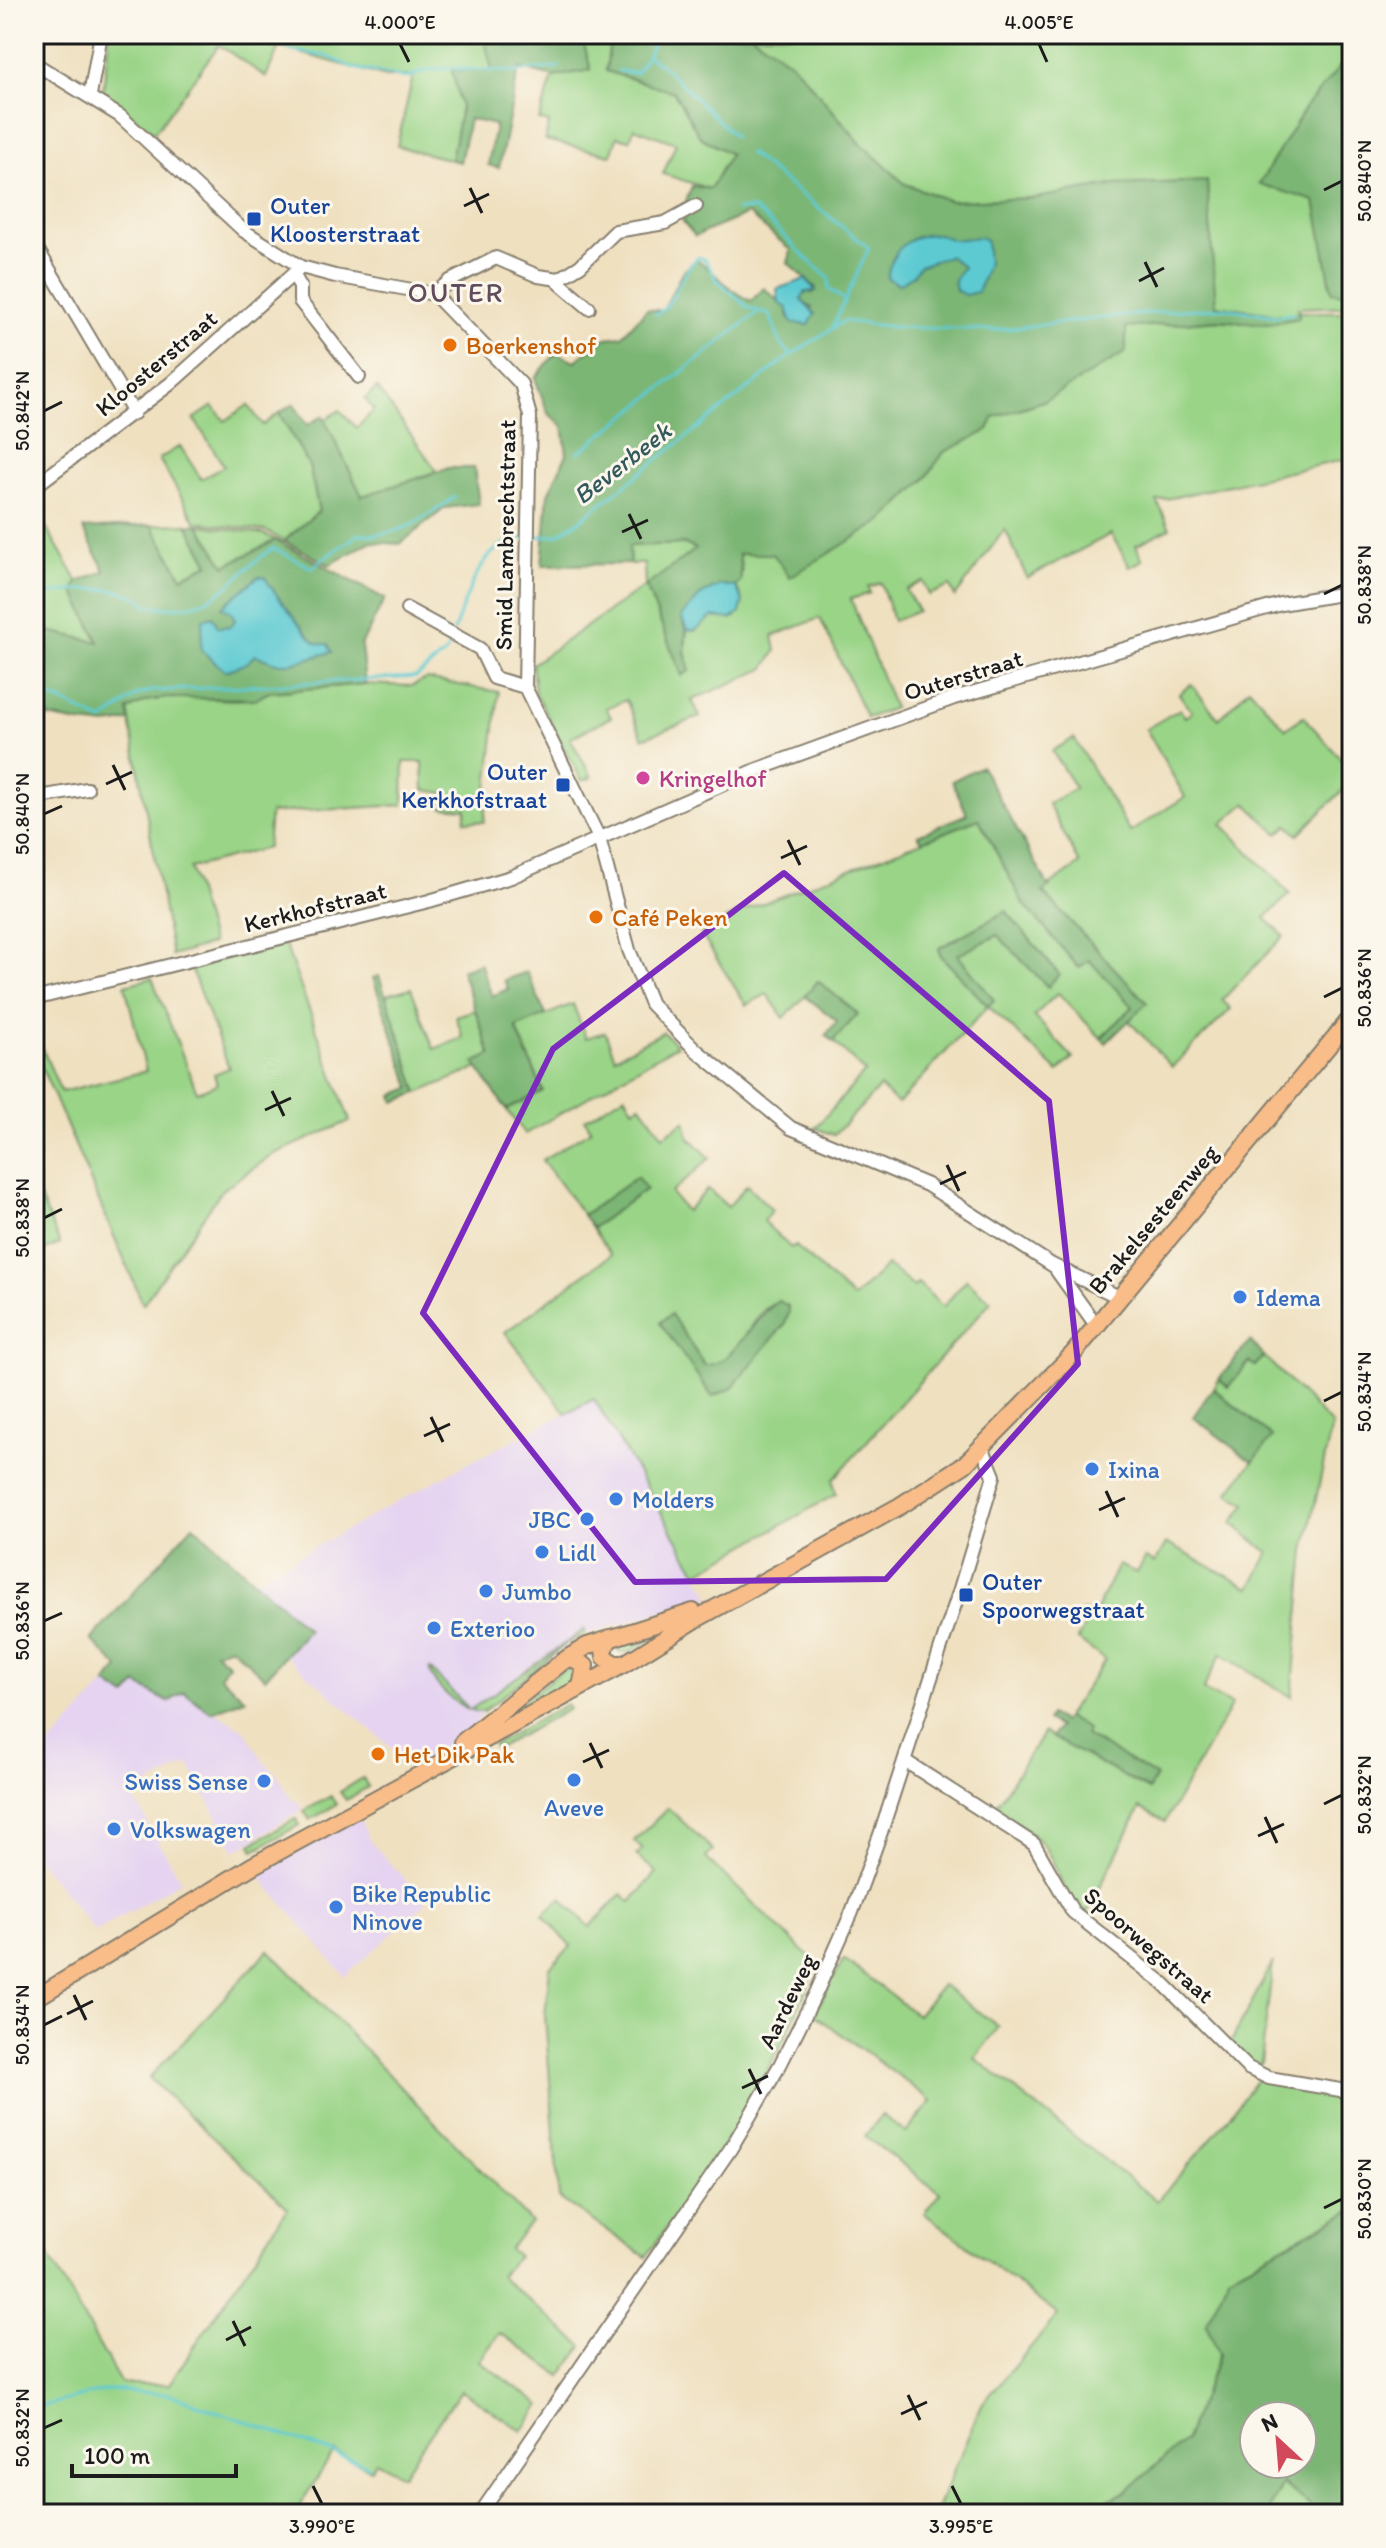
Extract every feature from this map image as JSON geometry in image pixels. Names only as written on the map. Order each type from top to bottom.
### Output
[{"type":"main road","name":"Brakelsesteenweg","points":[[34,1999],[252,1866],[624,1664],[698,1618],[900,1506],[965,1464],[981,1444],[1045,1384],[1352,1017]]},
{"type":"main road","name":"Brakelsesteenweg","points":[[34,1991],[114,1938],[450,1751],[569,1657],[610,1638],[680,1618],[725,1598],[857,1524],[981,1444]]},
{"type":"main road","points":[[610,1638],[604,1649],[605,1657],[614,1664],[624,1664]]},
{"type":"main road","points":[[569,1657],[576,1658],[585,1666],[581,1687]]},
{"type":"street","points":[[90,95],[101,34]]},
{"type":"street","points":[[34,63],[90,95],[143,134],[244,231],[297,270],[434,294],[450,281],[496,258],[555,279],[589,308]]},
{"type":"street","points":[[555,279],[580,266],[616,231],[665,223],[696,206]]},
{"type":"street","points":[[36,247],[134,413]]},
{"type":"street","points":[[297,270],[300,301],[359,377]]},
{"type":"street","name":"Kloosterstraat","points":[[34,487],[134,413],[297,270]]},
{"type":"street","name":"Smid Lambrechtstraat","points":[[434,294],[521,384],[530,416],[525,687],[599,838],[643,990],[662,1017],[696,1050],[791,1128],[927,1185],[1052,1265]]},
{"type":"street","name":"Outerstraat","points":[[599,838],[756,770],[954,698],[1281,604],[1352,592]]},
{"type":"street","points":[[407,609],[480,649],[494,678],[525,687]]},
{"type":"street","points":[[34,798],[87,789]]},
{"type":"street","name":"Kerkhofstraat","points":[[34,999],[437,899],[536,868],[599,838]]},
{"type":"street","points":[[1052,1265],[1119,1297]]},
{"type":"street","points":[[1052,1265],[1096,1325]]},
{"type":"street","name":"Aardeweg","points":[[480,2514],[731,2148],[780,2065],[848,1923],[905,1761],[994,1476],[981,1444]]},
{"type":"street","name":"Spoorwegstraat","points":[[905,1761],[1034,1844],[1073,1912],[1164,1984],[1248,2068],[1269,2078],[1352,2092]]},
{"type":"highlighted area","points":[[784,873],[1049,1101],[1078,1364],[886,1579],[635,1582],[423,1313],[553,1049]]},
{"type":"shaded area","points":[[594,1399],[711,1597],[580,1636],[485,1709],[473,1727],[449,1749],[413,1767],[285,1655],[308,1630],[255,1580],[461,1467]]},
{"type":"shaded area","points":[[106,1683],[126,1696],[137,1683],[184,1692],[246,1732],[264,1763],[277,1774],[293,1802],[297,1800],[303,1809],[235,1851],[189,1764],[145,1787],[132,1795],[181,1881],[95,1932],[34,1854],[34,1764]]},
{"type":"shaded area","points":[[358,1814],[369,1840],[426,1903],[345,1976],[256,1872]]},
{"type":"green space","points":[[109,34],[483,34],[493,70],[452,71],[461,107],[451,160],[397,146],[413,76],[386,77],[279,47],[266,77],[219,45],[154,133],[103,91]]},
{"type":"green space","points":[[483,34],[581,34],[591,70],[553,77],[519,68],[499,168],[488,165],[495,125],[469,119],[460,162],[451,160],[461,107],[452,70],[492,70]]},
{"type":"green space","points":[[581,34],[611,34],[606,71],[674,92],[700,137],[730,154],[710,189],[663,174],[676,143],[634,128],[630,140],[617,137],[611,155],[545,140],[549,123],[539,120],[553,77],[591,70]]},
{"type":"green space","points":[[611,34],[751,34],[794,65],[861,144],[905,184],[950,201],[1036,198],[1113,185],[1207,181],[1216,305],[1281,315],[1299,312],[1299,318],[1268,324],[1217,320],[1126,328],[1126,352],[1046,400],[994,417],[987,431],[944,452],[925,479],[882,521],[790,577],[773,554],[739,554],[741,580],[736,587],[721,585],[683,624],[690,671],[682,675],[646,586],[696,549],[684,544],[629,546],[630,564],[542,565],[548,494],[567,454],[563,426],[548,413],[535,378],[556,353],[575,361],[606,338],[622,336],[647,309],[663,311],[681,274],[696,259],[751,301],[764,288],[787,308],[789,317],[812,308],[801,300],[801,295],[805,291],[813,293],[816,288],[788,263],[791,250],[748,214],[695,236],[683,222],[684,206],[692,186],[710,189],[730,154],[700,137],[674,92],[606,71]]},
{"type":"green space","points":[[751,34],[1342,34],[1352,44],[1352,56],[1349,57],[1352,306],[1298,308],[1300,312],[1352,312],[1352,458],[1157,501],[1170,528],[1136,545],[1143,560],[1130,567],[1111,534],[1027,578],[1005,529],[955,597],[950,586],[929,595],[923,581],[906,590],[918,611],[893,621],[881,583],[868,587],[870,593],[851,599],[894,708],[867,718],[820,618],[773,636],[776,651],[764,669],[692,700],[700,717],[643,738],[626,700],[606,708],[611,717],[570,738],[592,777],[582,781],[535,693],[532,664],[645,586],[644,564],[630,564],[628,546],[685,544],[697,549],[646,587],[682,675],[688,659],[685,651],[687,630],[695,631],[712,617],[736,617],[741,595],[736,587],[742,572],[739,554],[773,553],[790,576],[882,521],[925,479],[944,452],[987,431],[994,417],[1046,400],[1125,328],[1217,320],[1268,324],[1299,313],[1281,315],[1216,305],[1113,185],[1036,198],[950,201],[905,184],[861,144],[794,65]]},
{"type":"green space","points":[[1352,56],[1352,295],[1332,292],[1315,201],[1259,184],[1307,105]]},
{"type":"green space","points":[[377,388],[437,471],[362,497],[325,420],[340,410],[357,428],[374,410],[365,399]]},
{"type":"green space","points":[[294,404],[307,425],[323,416],[362,496],[449,468],[474,468],[479,504],[445,508],[400,544],[370,542],[329,565],[284,541],[319,511],[309,465],[279,413]]},
{"type":"green space","points":[[248,405],[263,425],[279,413],[309,466],[319,511],[284,541],[266,531],[196,522],[159,459],[180,446],[201,479],[224,466],[194,419],[213,406],[225,421]]},
{"type":"green space","points":[[34,506],[78,582],[74,591],[99,643],[34,628]]},
{"type":"green space","points":[[187,524],[209,564],[181,577],[152,525]]},
{"type":"green space","points":[[187,524],[199,525],[225,566],[276,540],[385,599],[361,645],[365,684],[269,692],[256,699],[168,698],[147,701],[128,710],[130,720],[110,724],[48,717],[46,699],[34,706],[34,628],[99,642],[74,591],[78,582],[105,571],[83,529],[152,525],[182,577],[209,564]]},
{"type":"green space","points":[[199,525],[264,534],[276,540],[225,566]]},
{"type":"green space","points":[[426,679],[499,692],[484,822],[465,821],[466,809],[442,807],[445,793],[424,790],[423,762],[404,762],[403,805],[270,813],[267,848],[190,868],[212,944],[172,956],[128,710],[143,701],[160,697],[235,700],[269,692],[365,684],[412,686]]},
{"type":"green space","points":[[1191,684],[1219,719],[1249,688],[1286,729],[1303,716],[1352,771],[1352,781],[1298,835],[1288,825],[1278,834],[1246,803],[1222,824],[1290,894],[1265,918],[1284,936],[1222,1000],[1231,1009],[1172,1067],[1129,1021],[1146,1003],[1042,891],[1080,864],[1048,804],[1075,788],[1052,751],[1074,738],[1130,832],[1185,797],[1146,729],[1180,709],[1185,717],[1192,712],[1179,694]]},
{"type":"green space","points":[[981,766],[1049,887],[1043,892],[1147,1003],[1106,1043],[1101,1038],[1133,1007],[1089,960],[1079,968],[1023,903],[979,819],[922,841],[918,835],[967,814],[952,781]]},
{"type":"green space","points":[[979,819],[1023,903],[1079,967],[1089,960],[1133,1007],[1101,1038],[1058,993],[1034,1016],[1073,1058],[1058,1072],[988,1006],[898,1104],[880,1087],[834,1135],[815,1128],[865,1072],[833,1041],[857,1014],[819,982],[784,1018],[767,994],[746,1005],[701,934],[735,914]],"holes":[[[1006,911],[1048,987],[998,935],[957,955],[987,1005],[940,955],[939,948]]]},
{"type":"green space","points":[[1006,911],[1059,974],[1048,987],[997,935],[958,955],[994,1000],[988,1006],[940,955],[939,948]]},
{"type":"green space","points":[[285,944],[350,1121],[274,1154],[222,1190],[143,1304],[34,1049],[34,1029],[61,1092],[146,1071],[125,985],[152,978],[197,1092],[217,1084],[214,1074],[229,1068],[189,964]]},
{"type":"green space","points":[[480,963],[492,996],[508,989],[504,980],[527,972],[546,1015],[516,1028],[543,1091],[507,1110],[474,1063],[491,1055],[461,970]]},
{"type":"green space","points":[[379,976],[418,1093],[395,1102],[393,1095],[411,1088],[373,978]]},
{"type":"green space","points":[[818,981],[858,1014],[833,1041],[826,1035],[837,1021],[805,996]]},
{"type":"green space","points":[[411,988],[434,1049],[463,1038],[456,1016],[475,1010],[491,1056],[475,1063],[478,1068],[418,1093],[386,995]]},
{"type":"green space","points":[[573,1004],[586,1038],[605,1032],[615,1057],[663,1032],[677,1045],[525,1134],[507,1110],[543,1090],[516,1027]]},
{"type":"green space","points":[[625,1095],[634,1109],[640,1104],[663,1136],[685,1121],[689,1137],[710,1158],[671,1193],[686,1211],[708,1189],[728,1207],[747,1185],[772,1210],[763,1221],[791,1248],[795,1245],[853,1299],[887,1265],[914,1287],[918,1283],[943,1307],[966,1280],[991,1301],[833,1480],[836,1494],[697,1573],[594,1399],[566,1413],[505,1332],[611,1255],[592,1228],[646,1189],[637,1178],[583,1215],[542,1160],[591,1130],[585,1119]],"holes":[[[779,1301],[787,1306],[747,1370],[737,1381],[712,1396],[661,1324],[671,1315],[705,1366],[715,1365],[732,1354],[765,1309]]]},
{"type":"green space","points":[[637,1177],[646,1189],[592,1228],[583,1215]]},
{"type":"green space","points":[[34,1184],[60,1244],[34,1255]]},
{"type":"green space","points":[[779,1301],[788,1306],[789,1313],[784,1325],[731,1389],[712,1396],[660,1323],[671,1314],[704,1365],[714,1364],[734,1350],[760,1317]]},
{"type":"green space","points":[[1250,1341],[1264,1356],[1255,1366],[1249,1362],[1228,1387],[1219,1379]]},
{"type":"green space","points":[[1264,1356],[1332,1425],[1305,1550],[1292,1697],[1221,1654],[1203,1690],[1232,1704],[1165,1822],[1140,1808],[1085,1917],[1071,1902],[1039,1841],[993,1810],[1044,1732],[1148,1790],[1155,1776],[1084,1734],[1087,1729],[1066,1717],[1105,1660],[1077,1639],[1086,1625],[1078,1619],[1083,1611],[1093,1616],[1118,1565],[1137,1573],[1145,1558],[1155,1563],[1166,1543],[1250,1588],[1269,1553],[1232,1523],[1246,1504],[1228,1493],[1272,1437],[1213,1388],[1219,1379],[1228,1386],[1250,1362],[1255,1366]]},
{"type":"green space","points":[[1213,1388],[1272,1437],[1253,1462],[1193,1417]]},
{"type":"green space","points":[[193,1525],[308,1630],[265,1678],[230,1646],[215,1652],[229,1664],[220,1676],[245,1699],[211,1712],[184,1692],[168,1702],[137,1684],[126,1697],[106,1683],[119,1668],[91,1640]]},
{"type":"green space","points":[[678,1624],[630,1652],[620,1653],[615,1649],[617,1642]]},
{"type":"green space","points":[[584,1630],[585,1634],[567,1643],[483,1712],[471,1710]]},
{"type":"green space","points":[[565,1668],[573,1672],[570,1683],[492,1726]]},
{"type":"green space","points":[[430,1669],[469,1709],[445,1693],[433,1679]]},
{"type":"green space","points":[[567,1704],[569,1709],[496,1749],[493,1745]]},
{"type":"green space","points":[[1050,1715],[1062,1722],[1066,1717],[1087,1729],[1085,1735],[1156,1776],[1149,1790],[1051,1737],[1059,1727],[1047,1720]]},
{"type":"green space","points":[[363,1778],[368,1787],[346,1800],[340,1792]]},
{"type":"green space","points":[[331,1796],[337,1804],[310,1820],[304,1811]]},
{"type":"green space","points":[[668,1808],[713,1850],[706,1858],[818,1965],[780,2048],[724,2147],[646,2257],[559,2198],[545,2016],[550,1967],[571,1946],[543,1915],[561,1898],[590,1927],[622,1894],[631,1902],[656,1872],[636,1855],[642,1849],[634,1841]]},
{"type":"green space","points":[[296,1819],[299,1825],[254,1850],[251,1844]]},
{"type":"green space","points":[[269,1950],[531,2222],[509,2249],[518,2256],[500,2276],[583,2346],[561,2376],[500,2333],[479,2361],[541,2405],[522,2431],[461,2390],[402,2475],[376,2461],[371,2469],[334,2452],[294,2514],[34,2514],[34,2230],[121,2384],[169,2384],[288,2208],[149,2078]]},
{"type":"green space","points":[[844,1959],[917,2015],[942,1985],[999,2027],[975,2058],[1157,2201],[1216,2133],[1258,2078],[1352,2096],[1352,2210],[1229,2275],[1219,2354],[1185,2440],[1126,2492],[1076,2514],[935,2514],[982,2404],[1058,2315],[924,2213],[940,2193],[865,2136],[882,2115],[906,2133],[932,2101],[814,2014]]},
{"type":"green space","points":[[1273,1962],[1261,2063],[1253,2066],[1230,2044]]},
{"type":"green space","points":[[1352,2210],[1352,2514],[1320,2514],[1283,2484],[1267,2514],[1076,2514],[1126,2492],[1185,2440],[1219,2354],[1206,2324],[1229,2275]]},
{"type":"green space","points":[[1283,2484],[1320,2514],[1267,2514]]},
{"type":"water","points":[[938,234],[953,240],[980,237],[986,240],[988,263],[978,292],[965,295],[956,290],[954,280],[963,267],[949,256],[919,266],[913,275],[899,284],[887,278],[893,259],[903,245],[918,237]]},
{"type":"water","points":[[806,279],[816,291],[805,292],[801,300],[815,314],[809,325],[792,323],[787,308],[779,303],[777,289]]},
{"type":"water","points":[[258,577],[265,577],[312,639],[318,644],[328,644],[332,652],[292,663],[276,663],[255,655],[247,663],[225,671],[201,650],[203,619],[213,616],[218,627],[231,626],[235,620],[231,612],[222,607]]},
{"type":"water","points":[[721,585],[736,587],[743,601],[740,613],[731,619],[712,617],[695,631],[687,630],[681,617],[702,594]]},
{"type":"waterway","points":[[264,34],[292,51],[327,56],[353,68],[407,78],[424,71],[447,68],[514,72],[559,67]]},
{"type":"waterway","points":[[647,56],[657,34]]},
{"type":"waterway","points":[[618,71],[636,73],[647,56],[662,65],[734,136]]},
{"type":"waterway","points":[[749,153],[869,248],[833,326]]},
{"type":"waterway","points":[[736,210],[754,209],[764,217],[829,278],[829,289],[843,299]]},
{"type":"waterway","points":[[655,314],[667,306],[686,272],[699,257],[705,260],[717,280],[749,308],[770,315],[781,344],[790,354]]},
{"type":"waterway","name":"Beverbeek","points":[[531,537],[557,535],[579,521],[791,355],[844,321],[893,327],[995,330],[1179,310],[1224,308],[1276,316],[1294,313]]},
{"type":"waterway","points":[[578,453],[760,311]]},
{"type":"waterway","points":[[320,561],[359,534],[399,530],[455,497]]},
{"type":"waterway","name":"Beverbeek","points":[[454,631],[470,587],[487,559],[509,541],[524,538]]},
{"type":"waterway","points":[[34,595],[94,589],[124,592],[148,606],[190,605],[218,594],[273,548],[312,568],[318,563]]},
{"type":"waterway","name":"Beverbeek","points":[[34,711],[52,698],[103,721],[137,695],[151,691],[416,677],[446,653],[452,638]]},
{"type":"waterway","points":[[34,2408],[107,2390],[169,2394],[369,2466]]},
{"type":"place","name":"Outer Kloosterstraat","points":[[254,219]]},
{"type":"place","name":"Boerkenshof","points":[[450,345]]},
{"type":"place","name":"Kringelhof","points":[[643,778]]},
{"type":"place","name":"Outer Kerkhofstraat","points":[[563,785]]},
{"type":"place","name":"Café Peken","points":[[596,917]]},
{"type":"place","name":"Idema","points":[[1240,1297]]},
{"type":"place","name":"Ixina","points":[[1092,1469]]},
{"type":"place","name":"Molders","points":[[616,1499]]},
{"type":"place","name":"JBC","points":[[587,1519]]},
{"type":"place","name":"Lidl","points":[[542,1552]]},
{"type":"place","name":"Jumbo","points":[[486,1591]]},
{"type":"place","name":"Outer Spoorwegstraat","points":[[966,1595]]},
{"type":"place","name":"Exterioo","points":[[434,1628]]},
{"type":"place","name":"Het Dik Pak","points":[[378,1754]]},
{"type":"place","name":"Aveve","points":[[574,1780]]},
{"type":"place","name":"Swiss Sense","points":[[264,1781]]},
{"type":"place","name":"Volkswagen","points":[[114,1829]]},
{"type":"place","name":"Bike Republic Ninove","points":[[336,1907]]},
{"type":"district","name":"OUTER","points":[[456,292]]}]
